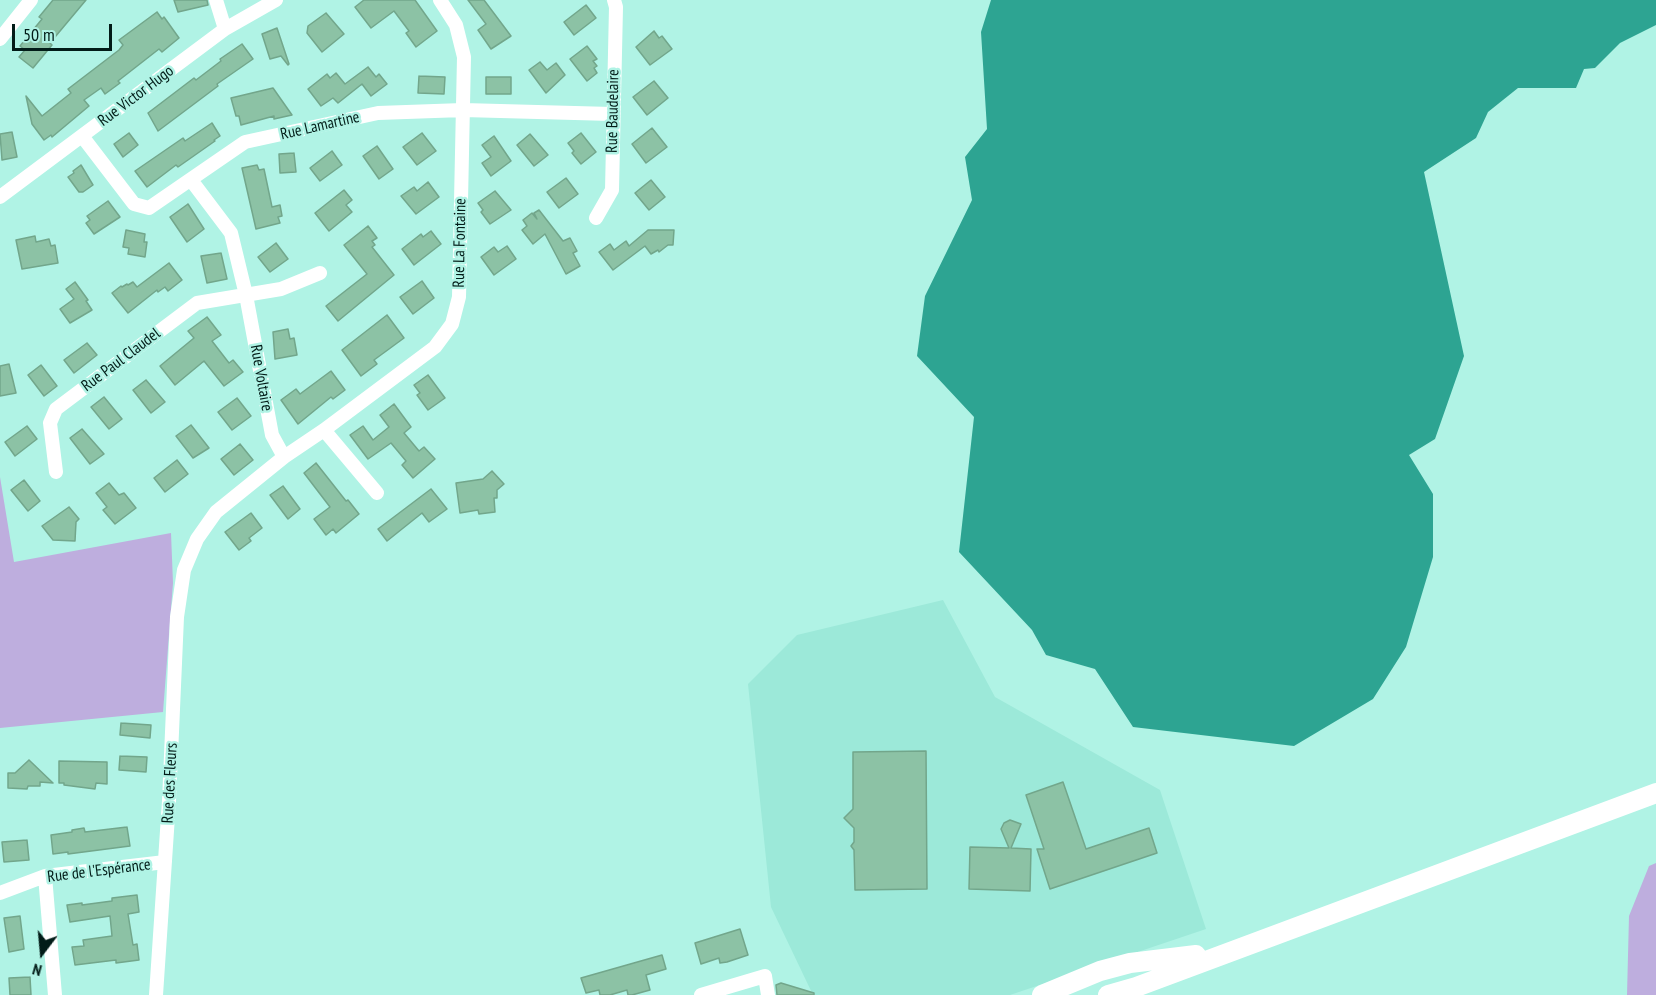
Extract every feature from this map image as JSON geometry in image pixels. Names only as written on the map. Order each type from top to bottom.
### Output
[{"type":"main road","points":[[1108,995],[1136,987],[1656,793]]},
{"type":"main road","points":[[1042,995],[1063,991],[1100,971],[1131,963],[1238,948]]},
{"type":"street","points":[[0,39],[31,0]]},
{"type":"street","points":[[216,0],[225,29]]},
{"type":"street","name":"Rue Victor Hugo","points":[[0,196],[225,29],[276,0]]},
{"type":"street","name":"Rue La Fontaine","points":[[184,570],[197,538],[216,512],[284,457],[435,347],[452,324],[459,297],[464,57],[456,25],[440,0]]},
{"type":"street","name":"Rue Baudelaire","points":[[596,218],[612,190],[616,7],[614,0]]},
{"type":"street","name":"Rue Lamartine","points":[[82,136],[134,204],[149,208],[245,142],[378,113],[463,110],[612,114]]},
{"type":"street","name":"Rue Voltaire","points":[[191,180],[231,233],[246,295],[272,435],[284,457]]},
{"type":"street","points":[[246,295],[281,289],[320,273]]},
{"type":"street","name":"Rue Paul Claudel","points":[[56,472],[51,423],[56,409],[197,303],[246,295]]},
{"type":"street","points":[[324,430],[377,493]]},
{"type":"street","name":"Rue des Fleurs","points":[[156,995],[177,617],[184,570]]},
{"type":"street","name":"Rue de l'Espérance","points":[[0,892],[45,876],[165,862]]},
{"type":"street","points":[[45,876],[55,995]]},
{"type":"street","points":[[702,995],[765,976],[768,995]]},
{"type":"shaded area","points":[[991,0],[1656,0],[1656,25],[1620,43],[1595,68],[1584,69],[1576,88],[1518,88],[1488,112],[1476,138],[1424,172],[1464,356],[1435,439],[1409,455],[1433,494],[1433,557],[1406,647],[1373,699],[1294,746],[1133,727],[1095,669],[1046,655],[1032,630],[959,552],[974,417],[917,356],[925,296],[972,200],[965,157],[987,129],[981,32]]},
{"type":"shaded area","points":[[0,477],[14,562],[171,533],[173,583],[163,712],[0,728]]},
{"type":"shaded area","points":[[943,600],[995,697],[1160,790],[1206,929],[1010,995],[813,995],[771,907],[748,684],[797,635]]},
{"type":"shaded area","points":[[1656,863],[1656,995],[1627,995],[1629,916],[1649,866]]},
{"type":"building","points":[[53,0],[86,0],[50,43],[52,45],[33,68],[19,57],[25,50],[20,46],[42,19],[39,17]]},
{"type":"building","points":[[174,0],[207,0],[208,5],[178,12]]},
{"type":"building","points":[[364,0],[415,0],[437,31],[416,47],[406,33],[409,31],[394,11],[371,28],[355,7]]},
{"type":"building","points":[[468,0],[484,0],[511,36],[491,49],[478,30],[486,24]]},
{"type":"building","points":[[586,5],[596,18],[574,35],[564,22]]},
{"type":"building","points":[[157,12],[162,19],[164,17],[179,38],[162,52],[159,49],[105,94],[101,88],[84,100],[89,106],[52,137],[51,135],[44,140],[32,124],[26,96],[42,116],[71,93],[68,89],[119,50],[123,45],[119,40]]},
{"type":"building","points":[[326,13],[344,34],[322,52],[307,33],[308,26]]},
{"type":"building","points":[[277,28],[288,65],[281,56],[270,59],[262,34]]},
{"type":"building","points":[[654,31],[659,38],[662,36],[672,49],[650,65],[636,47]]},
{"type":"building","points":[[242,44],[253,59],[217,84],[218,86],[158,131],[148,113],[194,78],[196,80]]},
{"type":"building","points":[[587,46],[597,59],[593,61],[597,66],[594,68],[597,73],[587,81],[570,59]]},
{"type":"building","points":[[540,62],[547,70],[556,63],[565,75],[546,93],[529,70]]},
{"type":"building","points":[[368,67],[376,77],[379,74],[387,84],[371,96],[362,84],[338,103],[333,98],[321,106],[308,89],[327,74],[330,78],[336,73],[345,84]]},
{"type":"building","points":[[419,76],[445,77],[444,94],[418,93]]},
{"type":"building","points":[[486,77],[511,77],[511,94],[486,94]]},
{"type":"building","points":[[654,81],[668,98],[647,115],[633,97]]},
{"type":"building","points":[[273,88],[292,115],[274,119],[274,116],[241,125],[231,98]]},
{"type":"building","points":[[212,123],[220,136],[215,141],[178,167],[176,165],[147,187],[135,171],[183,138],[185,141]]},
{"type":"building","points":[[652,128],[667,147],[646,163],[632,144]]},
{"type":"building","points":[[12,132],[17,157],[2,160],[0,134]]},
{"type":"building","points":[[129,133],[138,145],[123,157],[114,144]]},
{"type":"building","points":[[422,133],[436,151],[417,165],[403,147]]},
{"type":"building","points":[[581,133],[596,152],[581,164],[572,153],[574,151],[568,143]]},
{"type":"building","points":[[530,134],[548,155],[534,166],[517,145]]},
{"type":"building","points":[[494,136],[511,161],[491,176],[482,163],[491,157],[482,145]]},
{"type":"building","points":[[377,146],[393,169],[379,179],[363,156]]},
{"type":"building","points":[[332,151],[342,165],[320,181],[310,168]]},
{"type":"building","points":[[294,153],[296,172],[280,173],[279,154]]},
{"type":"building","points":[[81,165],[93,185],[79,192],[68,177]]},
{"type":"building","points":[[257,165],[259,170],[264,169],[272,207],[280,205],[282,216],[278,217],[280,223],[256,229],[242,168]]},
{"type":"building","points":[[566,178],[578,194],[559,208],[547,192]]},
{"type":"building","points":[[651,180],[665,197],[649,210],[635,193]]},
{"type":"building","points":[[428,182],[439,197],[416,214],[401,196],[414,187],[417,191]]},
{"type":"building","points":[[344,190],[352,200],[346,205],[352,212],[329,231],[315,213]]},
{"type":"building","points":[[495,191],[511,210],[490,224],[481,212],[483,210],[478,203]]},
{"type":"building","points":[[108,201],[120,217],[94,234],[86,223],[90,220],[87,216]]},
{"type":"building","points":[[188,204],[204,229],[187,242],[170,217]]},
{"type":"building","points":[[539,210],[563,241],[570,238],[577,251],[573,253],[580,266],[566,274],[545,234],[533,244],[522,230],[527,226],[523,220],[532,213],[537,219],[534,213]]},
{"type":"building","points":[[368,226],[377,238],[372,241],[375,245],[372,247],[394,275],[338,321],[326,306],[367,274],[344,245]]},
{"type":"building","points":[[126,230],[145,234],[144,242],[147,242],[145,257],[128,254],[129,248],[123,247]]},
{"type":"building","points":[[648,230],[674,230],[673,245],[668,245],[659,252],[658,250],[651,254],[645,246],[613,270],[599,252],[610,244],[614,250],[626,241],[629,246]]},
{"type":"building","points":[[431,231],[441,244],[414,265],[402,249],[421,234],[423,237]]},
{"type":"building","points":[[35,236],[36,242],[49,239],[51,246],[55,245],[58,263],[22,269],[16,240]]},
{"type":"building","points":[[276,243],[288,259],[270,272],[258,257]]},
{"type":"building","points":[[507,246],[516,259],[494,275],[481,257],[494,247],[498,252]]},
{"type":"building","points":[[221,253],[227,279],[207,283],[201,256]]},
{"type":"building","points":[[169,263],[182,280],[168,291],[165,287],[158,292],[157,290],[128,313],[112,293],[121,286],[133,282],[137,287]]},
{"type":"building","points":[[422,281],[434,298],[413,314],[400,297]]},
{"type":"building","points":[[75,282],[92,310],[70,323],[60,309],[74,299],[66,289]]},
{"type":"building","points":[[387,315],[404,338],[374,360],[377,364],[361,376],[342,350]]},
{"type":"building","points":[[207,317],[221,335],[212,341],[229,363],[233,360],[243,372],[224,386],[204,361],[175,385],[160,366],[194,338],[188,331]]},
{"type":"building","points":[[288,329],[290,339],[294,338],[297,355],[275,359],[273,332]]},
{"type":"building","points":[[87,343],[97,355],[74,373],[64,360]]},
{"type":"building","points":[[9,364],[16,393],[0,396],[0,366]]},
{"type":"building","points":[[41,365],[57,386],[44,396],[28,375]]},
{"type":"building","points":[[331,371],[345,390],[333,399],[331,397],[298,424],[281,400],[296,389],[300,394]]},
{"type":"building","points":[[428,375],[445,398],[428,410],[417,395],[420,393],[414,385]]},
{"type":"building","points":[[146,380],[165,402],[151,413],[133,390]]},
{"type":"building","points":[[104,397],[122,419],[109,429],[91,407]]},
{"type":"building","points":[[237,398],[251,416],[232,430],[218,412]]},
{"type":"building","points":[[394,404],[411,427],[404,433],[419,451],[424,447],[435,459],[413,478],[402,465],[406,461],[391,443],[368,459],[350,435],[363,426],[373,440],[389,427],[380,415]]},
{"type":"building","points":[[191,425],[209,448],[193,458],[176,436]]},
{"type":"building","points":[[27,426],[37,439],[15,456],[5,442]]},
{"type":"building","points":[[82,429],[104,454],[90,464],[70,438]]},
{"type":"building","points":[[240,444],[253,460],[234,475],[221,459]]},
{"type":"building","points":[[177,460],[188,474],[165,492],[154,478]]},
{"type":"building","points":[[316,463],[359,514],[336,533],[333,529],[326,535],[314,519],[330,507],[304,473]]},
{"type":"building","points":[[492,471],[504,484],[497,490],[497,498],[494,498],[495,512],[479,514],[478,510],[460,513],[456,483],[483,479]]},
{"type":"building","points":[[24,480],[40,501],[28,511],[11,490]]},
{"type":"building","points":[[109,483],[119,495],[124,493],[136,508],[115,524],[103,510],[107,507],[96,493]]},
{"type":"building","points":[[283,486],[300,509],[288,519],[270,495]]},
{"type":"building","points":[[431,489],[447,509],[429,522],[422,513],[387,541],[378,529]]},
{"type":"building","points":[[69,507],[79,519],[76,522],[75,541],[53,540],[42,526]]},
{"type":"building","points":[[251,513],[262,528],[239,550],[225,532]]},
{"type":"building","points":[[121,723],[151,725],[150,738],[120,735]]},
{"type":"building","points":[[926,751],[927,889],[855,890],[854,850],[851,846],[854,842],[854,828],[844,818],[853,809],[853,752]]},
{"type":"building","points":[[120,756],[147,757],[146,772],[119,770]]},
{"type":"building","points":[[29,760],[53,783],[40,782],[40,786],[28,786],[27,789],[8,788],[8,773],[15,773]]},
{"type":"building","points":[[59,761],[107,762],[107,784],[96,783],[95,789],[59,783]]},
{"type":"building","points":[[1063,782],[1086,849],[1149,828],[1157,853],[1050,889],[1037,849],[1044,849],[1026,795]]},
{"type":"building","points":[[1010,820],[1021,824],[1011,848],[1031,849],[1030,891],[969,889],[970,847],[1009,848],[1001,829],[1004,823]]},
{"type":"building","points":[[127,827],[130,846],[53,854],[51,835],[84,828],[85,832]]},
{"type":"building","points":[[27,840],[29,860],[4,862],[2,842]]},
{"type":"building","points":[[137,895],[139,912],[128,914],[133,945],[137,944],[139,960],[75,965],[72,947],[84,946],[83,940],[112,936],[110,916],[70,922],[67,905],[112,901],[112,898]]},
{"type":"building","points":[[20,916],[24,949],[9,952],[4,918]]},
{"type":"building","points":[[740,929],[748,955],[727,962],[720,963],[719,958],[701,964],[695,943]]},
{"type":"building","points":[[662,955],[666,969],[646,975],[650,990],[632,995],[628,995],[627,990],[610,995],[600,995],[599,990],[586,993],[581,978]]},
{"type":"building","points":[[30,977],[31,995],[10,995],[9,978]]},
{"type":"building","points":[[781,983],[814,993],[814,995],[777,995],[776,985]]}]
